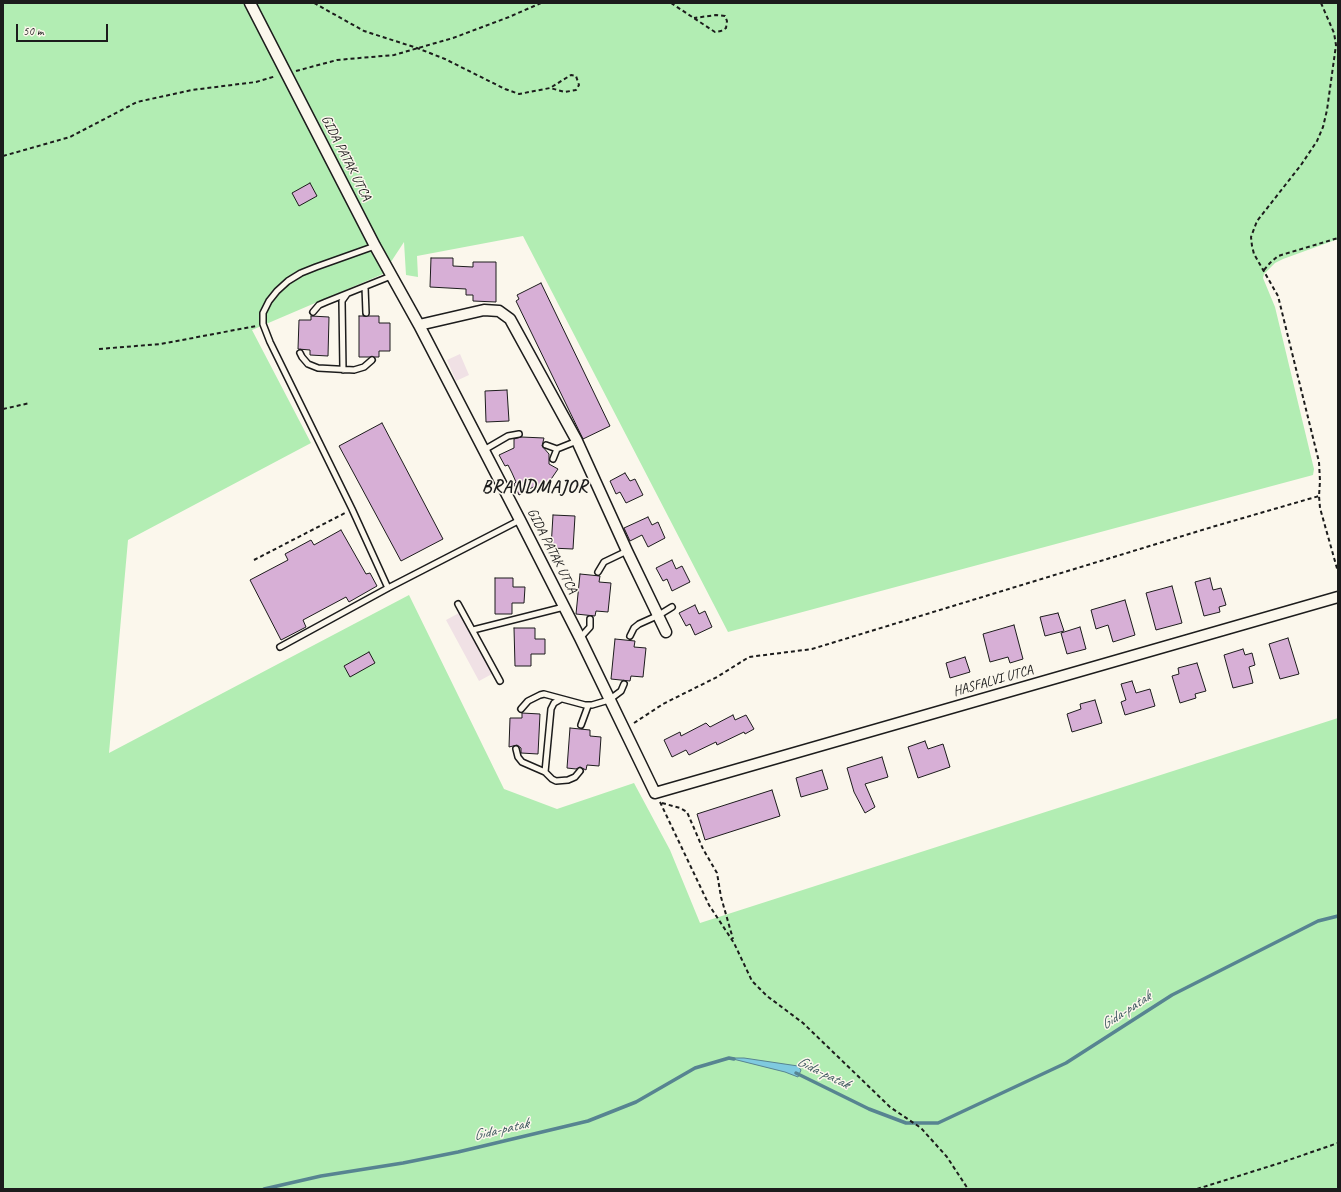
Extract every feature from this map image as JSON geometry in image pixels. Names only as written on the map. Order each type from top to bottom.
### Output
[{"type":"street","name":"GIDA PATAK UTCA","points":[[250,3],[374,246],[419,325],[520,520],[580,638],[655,793]]},
{"type":"street","points":[[419,325],[484,310],[494,310],[505,314],[510,319],[577,440],[627,552],[666,632]]},
{"type":"street","name":"HASFALVI UTCA","points":[[655,793],[1338,597]]},
{"type":"lane","points":[[374,246],[301,273],[288,281],[269,301],[263,313],[263,324],[270,342],[352,509],[388,588]]},
{"type":"lane","points":[[313,312],[319,305],[391,276]]},
{"type":"lane","points":[[366,287],[366,312]]},
{"type":"lane","points":[[343,370],[342,302],[347,294]]},
{"type":"lane","points":[[300,353],[305,361],[313,367],[343,370],[359,369],[364,367],[372,360]]},
{"type":"lane","points":[[484,450],[508,436],[519,434]]},
{"type":"lane","points":[[553,459],[558,449],[577,440]]},
{"type":"lane","points":[[546,445],[558,449]]},
{"type":"lane","points":[[280,646],[520,520]]},
{"type":"lane","points":[[598,572],[604,562],[627,552]]},
{"type":"lane","points":[[458,604],[500,681]]},
{"type":"lane","points":[[473,630],[564,607]]},
{"type":"lane","points":[[630,636],[638,624],[659,615],[672,607]]},
{"type":"lane","points":[[580,638],[590,627],[590,619]]},
{"type":"lane","points":[[521,710],[528,701],[540,695],[548,694],[588,706],[609,700],[621,691],[624,684]]},
{"type":"lane","points":[[545,772],[551,709],[554,703],[561,699]]},
{"type":"lane","points":[[581,725],[588,706]]},
{"type":"lane","points":[[516,749],[518,757],[522,762],[545,772],[552,779],[559,781],[575,777],[580,771]]},
{"type":"path","points":[[314,3],[364,31],[417,48],[445,59],[505,90],[519,94],[550,88],[571,75],[576,76],[579,85],[576,90],[565,92],[550,88]]},
{"type":"path","points":[[3,156],[70,137],[137,102],[192,90],[256,82],[287,74],[309,66],[337,60],[394,55],[453,38],[541,3]]},
{"type":"path","points":[[671,3],[715,32],[726,28],[727,21],[725,16],[716,15],[694,18]]},
{"type":"path","points":[[1321,3],[1334,33],[1336,44],[1327,110],[1323,127],[1317,142],[1302,165],[1257,221],[1251,237],[1254,254],[1278,296],[1320,462],[1320,508],[1338,572]]},
{"type":"path","points":[[1264,270],[1278,256],[1338,238]]},
{"type":"path","points":[[99,349],[161,344],[263,324]]},
{"type":"path","points":[[3,409],[30,403]]},
{"type":"path","points":[[624,729],[663,704],[717,677],[750,657],[812,650],[1212,527],[1319,496]]},
{"type":"path","points":[[254,560],[352,509]]},
{"type":"path","points":[[655,793],[709,905],[734,942],[752,980],[767,996],[803,1023],[831,1048],[890,1107],[921,1128],[947,1157],[968,1189]]},
{"type":"path","points":[[661,803],[680,808],[687,812],[703,849],[717,873],[721,897],[734,942]]},
{"type":"path","points":[[1197,1189],[1338,1143]]},
{"type":"shaded area","points":[[460,354],[469,375],[456,381],[447,360]]},
{"type":"shaded area","points":[[459,613],[492,674],[479,681],[446,620]]},
{"type":"green space","points":[[3,3],[1338,3],[1338,239],[1275,263],[1264,274],[1263,278],[1275,307],[1314,469],[1313,475],[728,632],[523,236],[417,256],[418,277],[406,275],[404,242],[383,274],[252,330],[311,443],[128,540],[109,753],[409,595],[504,789],[557,809],[634,783],[670,850],[700,923],[1338,718],[1338,1189],[3,1189]]},
{"type":"water","points":[[729,1058],[744,1058],[798,1066],[801,1070],[798,1077],[785,1072]]},
{"type":"building","points":[[310,183],[317,196],[299,206],[292,193]]},
{"type":"building","points":[[431,258],[453,258],[453,266],[473,267],[473,262],[496,262],[496,302],[473,301],[473,295],[466,295],[466,289],[430,287]]},
{"type":"building","points":[[541,283],[610,426],[583,439],[516,301],[519,299],[517,295]]},
{"type":"building","points":[[311,316],[329,317],[328,356],[310,355],[310,350],[298,349],[299,320],[311,320]]},
{"type":"building","points":[[359,316],[379,316],[379,323],[390,323],[390,351],[379,351],[379,357],[359,357]]},
{"type":"building","points":[[507,390],[509,421],[486,422],[485,391]]},
{"type":"building","points":[[382,423],[443,539],[401,561],[339,446]]},
{"type":"building","points":[[521,437],[544,438],[542,446],[549,454],[549,464],[558,469],[543,491],[535,486],[519,495],[514,484],[516,482],[508,465],[505,466],[499,455],[514,448],[514,439]]},
{"type":"building","points":[[625,473],[630,481],[635,479],[643,495],[626,503],[620,492],[616,494],[610,481]]},
{"type":"building","points":[[553,515],[575,516],[573,549],[551,548]]},
{"type":"building","points":[[648,517],[652,525],[658,522],[665,538],[648,547],[642,535],[630,541],[624,528]]},
{"type":"building","points":[[341,530],[366,574],[370,573],[377,586],[349,602],[346,597],[303,620],[306,627],[281,640],[250,580],[288,560],[285,554],[311,540],[314,545]]},
{"type":"building","points":[[672,560],[676,569],[682,566],[690,582],[672,591],[667,579],[663,581],[656,568]]},
{"type":"building","points":[[580,574],[600,576],[599,582],[611,583],[608,612],[596,611],[595,616],[576,614]]},
{"type":"building","points":[[495,578],[513,578],[513,587],[525,587],[524,603],[512,603],[512,614],[495,614]]},
{"type":"building","points":[[1210,578],[1213,590],[1221,588],[1226,605],[1219,607],[1220,612],[1204,616],[1195,582]]},
{"type":"building","points":[[1172,586],[1182,623],[1156,630],[1146,593]]},
{"type":"building","points":[[1125,600],[1135,635],[1113,642],[1108,625],[1096,629],[1091,610]]},
{"type":"building","points":[[695,605],[699,614],[705,611],[712,627],[695,635],[690,624],[686,626],[679,613]]},
{"type":"building","points":[[1058,613],[1064,631],[1045,636],[1040,617]]},
{"type":"building","points":[[1014,625],[1023,659],[1010,663],[1008,657],[990,662],[983,634]]},
{"type":"building","points":[[1080,627],[1086,649],[1067,654],[1061,633]]},
{"type":"building","points":[[514,628],[535,628],[535,639],[545,639],[545,654],[531,654],[531,666],[515,666]]},
{"type":"building","points":[[1288,638],[1299,674],[1280,679],[1269,644]]},
{"type":"building","points":[[615,639],[635,641],[634,647],[646,648],[643,677],[631,676],[630,681],[611,679]]},
{"type":"building","points":[[1243,649],[1245,655],[1252,653],[1255,665],[1249,667],[1253,683],[1233,688],[1224,655]]},
{"type":"building","points":[[369,652],[375,663],[350,677],[344,666]]},
{"type":"building","points":[[965,657],[970,672],[950,678],[946,663]]},
{"type":"building","points":[[1197,663],[1206,691],[1195,694],[1196,698],[1180,703],[1172,676],[1179,674],[1178,668]]},
{"type":"building","points":[[1132,681],[1136,693],[1150,689],[1155,706],[1125,715],[1121,702],[1126,700],[1121,684]]},
{"type":"building","points":[[1095,700],[1102,723],[1072,732],[1067,714],[1081,709],[1080,704]]},
{"type":"building","points":[[522,713],[540,714],[538,754],[521,753],[521,748],[517,745],[509,747],[510,718],[522,718]]},
{"type":"building","points":[[733,715],[735,720],[746,715],[754,729],[745,734],[744,732],[717,745],[716,742],[689,755],[686,750],[672,757],[664,740],[680,732],[681,736],[706,723],[710,727]]},
{"type":"building","points":[[570,728],[590,730],[590,736],[601,737],[599,766],[587,765],[586,770],[580,767],[576,769],[567,768]]},
{"type":"building","points":[[925,741],[928,749],[943,744],[950,767],[918,778],[908,747]]},
{"type":"building","points":[[882,757],[888,777],[865,784],[875,807],[865,813],[854,792],[847,768]]},
{"type":"building","points":[[822,770],[828,789],[801,797],[796,778]]},
{"type":"building","points":[[772,790],[780,816],[705,840],[697,814]]},
{"type":"waterway","name":"Gida-patak","points":[[796,1073],[869,1109],[906,1123],[938,1123],[1066,1063],[1172,995],[1318,921],[1338,916]]},
{"type":"waterway","name":"Gida-patak","points":[[264,1189],[321,1176],[403,1163],[458,1152],[588,1121],[636,1102],[695,1068],[729,1058],[734,1059]]},
{"type":"district","name":"BRANDMAJOR","points":[[535,487]]}]
